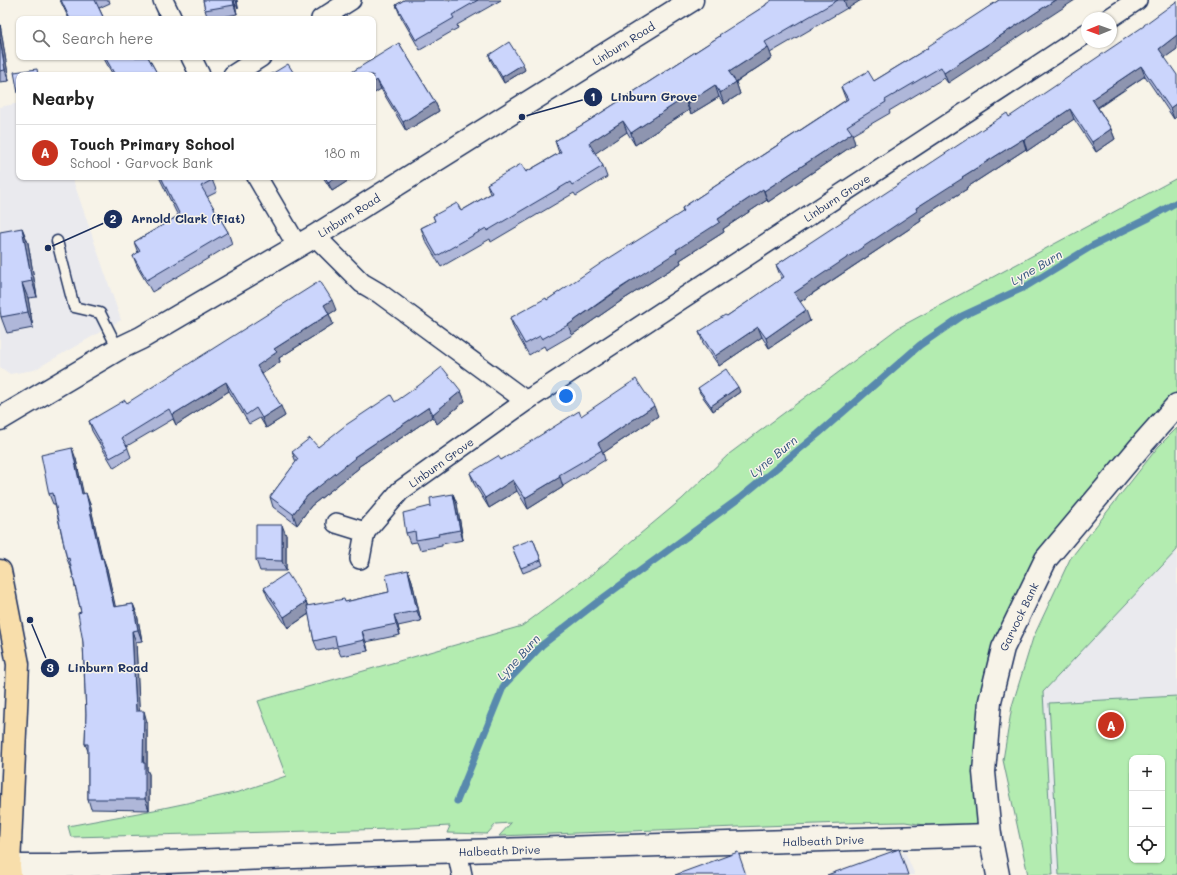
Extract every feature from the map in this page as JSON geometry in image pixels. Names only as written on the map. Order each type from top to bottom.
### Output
[{"type":"main road","points":[[0,571],[18,664],[6,868]]},
{"type":"street","points":[[163,0],[171,16]]},
{"type":"street","points":[[326,16],[351,0]]},
{"type":"street","name":"Linburn Road","points":[[0,419],[118,349],[141,338],[306,242],[692,0]]},
{"type":"street","points":[[1117,13],[1137,0]]},
{"type":"street","name":"Linburn Grove","points":[[360,559],[365,532],[400,491],[526,401],[1081,37]]},
{"type":"street","points":[[192,60],[198,72]]},
{"type":"street","points":[[238,72],[256,60]]},
{"type":"street","points":[[260,180],[306,242],[362,283],[379,293],[526,401]]},
{"type":"street","name":"Garvock Bank","points":[[998,875],[990,835],[984,772],[990,702],[1003,648],[1046,559],[1177,405]]},
{"type":"street","points":[[336,522],[365,532]]},
{"type":"street","name":"Halbeath Drive","points":[[6,868],[990,835]]},
{"type":"street","points":[[457,852],[462,875]]},
{"type":"lane","points":[[57,241],[74,307],[100,312],[118,349]]},
{"type":"shaded area","points":[[16,104],[16,180],[73,180],[121,320],[34,370],[10,374],[0,367],[0,107]]},
{"type":"shaded area","points":[[1177,550],[1177,875],[1053,875],[1043,692]]},
{"type":"shaded area","points":[[905,852],[915,875],[837,875]]},
{"type":"green space","points":[[1177,178],[1177,408],[1046,559],[1003,648],[990,835],[905,822],[499,836],[511,823],[496,824],[487,834],[447,833],[450,826],[393,829],[71,837],[68,826],[239,792],[286,776],[258,701],[522,626],[592,574],[682,499],[729,454],[898,328]]},
{"type":"green space","points":[[1177,428],[1177,550],[1043,692],[1053,875],[1028,875],[1003,760],[1012,706],[1033,638],[1070,559],[1158,447]]},
{"type":"green space","points":[[1177,696],[1177,875],[1059,875],[1049,703]]},
{"type":"building","points":[[61,0],[95,0],[103,16],[69,16]]},
{"type":"building","points":[[203,0],[233,0],[234,5],[205,10]]},
{"type":"building","points":[[404,0],[478,0],[452,15],[454,18],[416,40],[396,5]]},
{"type":"building","points":[[772,0],[838,0],[765,42],[768,47],[729,72],[736,82],[720,93],[715,85],[687,103],[684,98],[631,133],[623,121],[589,143],[603,166],[572,185],[570,182],[487,231],[486,228],[437,256],[421,228],[435,221],[433,216],[457,203],[461,211],[492,193],[487,184],[521,164],[526,172],[561,152],[555,141],[720,36],[719,35]]},
{"type":"building","points":[[999,0],[1055,0],[944,73],[941,67],[885,100],[886,102],[847,126],[852,133],[764,191],[763,189],[718,219],[720,222],[676,250],[677,252],[617,290],[568,325],[542,339],[540,336],[525,344],[510,318],[546,298],[547,300],[600,264],[684,211],[682,208],[848,99],[841,87],[868,71],[874,81],[928,48],[927,47]]},
{"type":"building","points":[[1177,1],[1177,35],[1159,49],[1177,75],[1177,103],[1170,108],[1141,66],[1092,99],[1111,129],[1092,142],[1070,109],[1024,140],[1023,139],[962,177],[963,178],[916,208],[917,211],[794,293],[806,310],[766,338],[758,327],[715,356],[699,332],[725,315],[727,316],[784,277],[776,265],[1007,113],[1009,117],[1111,48],[1117,48],[1117,44]]},
{"type":"building","points":[[0,39],[5,70],[0,71]]},
{"type":"building","points":[[509,42],[523,64],[502,77],[489,55]]},
{"type":"building","points":[[399,43],[435,102],[403,122],[377,80],[376,81],[376,72],[352,72],[371,60],[376,60],[376,57]]},
{"type":"building","points":[[107,60],[150,60],[156,72],[113,72]]},
{"type":"building","points":[[288,64],[293,72],[275,72]]},
{"type":"building","points":[[37,69],[38,72],[16,72],[16,82],[14,72]]},
{"type":"building","points":[[162,180],[212,180],[201,186],[228,232],[147,280],[133,256],[140,251],[134,242],[180,215]]},
{"type":"building","points":[[22,228],[32,281],[22,283],[28,312],[1,317],[0,232]]},
{"type":"building","points":[[320,281],[332,300],[324,305],[329,314],[274,349],[277,352],[257,366],[281,406],[262,418],[256,408],[246,415],[226,382],[172,415],[169,409],[122,438],[128,448],[110,458],[89,421],[125,400],[127,403]]},
{"type":"building","points":[[442,367],[461,391],[433,414],[429,407],[354,457],[355,458],[307,496],[293,514],[270,497],[298,459],[292,452],[310,438],[318,447],[346,425],[391,395],[395,402]]},
{"type":"building","points":[[726,369],[738,387],[711,406],[698,388]]},
{"type":"building","points":[[636,379],[654,406],[598,443],[602,450],[559,475],[560,477],[525,498],[513,480],[485,498],[470,473],[498,456],[501,460],[579,411],[581,416]]},
{"type":"building","points":[[72,448],[82,494],[86,493],[114,607],[133,604],[138,630],[132,631],[136,711],[144,711],[143,763],[145,763],[145,799],[88,799],[88,744],[85,744],[86,714],[83,642],[78,613],[81,612],[69,558],[67,559],[53,493],[49,494],[41,455]]},
{"type":"building","points":[[453,494],[460,530],[416,540],[415,531],[406,533],[403,513],[431,506],[430,498]]},
{"type":"building","points":[[256,525],[282,525],[282,561],[256,560]]},
{"type":"building","points":[[533,539],[541,560],[521,568],[512,547]]},
{"type":"building","points":[[408,570],[417,611],[394,615],[396,624],[362,631],[364,640],[337,646],[335,636],[314,641],[307,606],[344,599],[345,602],[389,592],[386,575]]},
{"type":"building","points":[[287,573],[306,602],[284,617],[264,588]]},
{"type":"building","points":[[899,849],[908,875],[827,875]]},
{"type":"building","points":[[738,852],[746,875],[675,875]]},
{"type":"waterway","name":"Lyne Burn","points":[[457,801],[504,685],[542,645],[596,603],[741,497],[818,434],[920,345],[962,316],[1025,287],[1092,246],[1149,218],[1177,202]]},
{"type":"place","name":"Linburn Grove","points":[[522,117]]},
{"type":"place","name":"Arnold Clark (Fiat)","points":[[48,248]]},
{"type":"place","name":"Linburn Road","points":[[30,620]]},
{"type":"place","name":"Touch Primary School","points":[[1111,725]]}]
